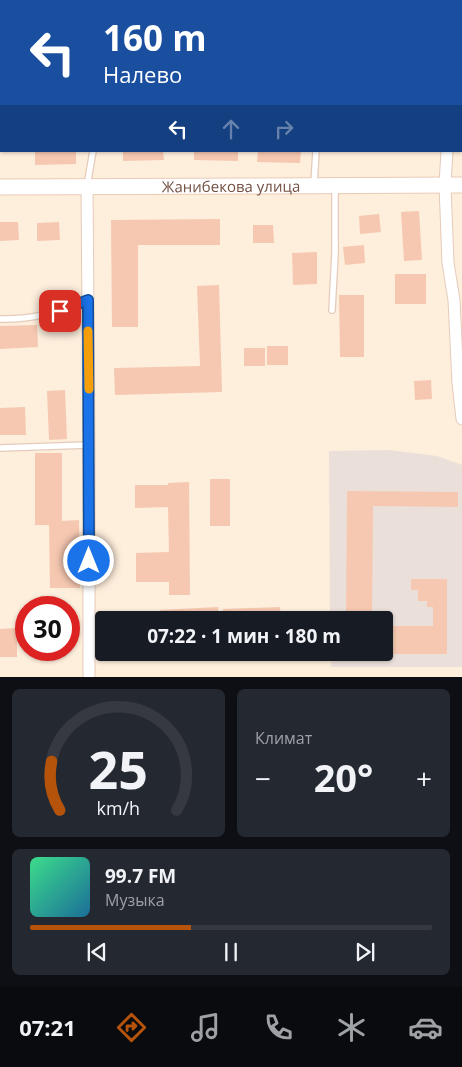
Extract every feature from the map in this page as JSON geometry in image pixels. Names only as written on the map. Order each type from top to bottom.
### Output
[{"type":"street","points":[[447,152],[445,185],[448,262],[454,300],[458,384],[462,419]]},
{"type":"street","name":"Жанибекова улица","points":[[0,187],[314,184],[462,185]]},
{"type":"street","points":[[86,186],[89,445],[88,677]]},
{"type":"lane","points":[[86,186],[93,152]]},
{"type":"lane","points":[[314,184],[316,152]]},
{"type":"lane","points":[[332,310],[335,254],[335,185]]},
{"type":"lane","points":[[0,319],[22,319],[42,316],[88,300]]},
{"type":"lane","points":[[0,448],[89,445]]},
{"type":"shaded area","points":[[389,450],[437,456],[462,465],[462,667],[331,667],[331,661],[393,661],[393,611],[330,611],[329,451]]},
{"type":"building","points":[[35,152],[76,152],[76,164],[35,165]]},
{"type":"building","points":[[123,152],[163,152],[164,160],[123,161]]},
{"type":"building","points":[[194,152],[238,152],[238,161],[194,160]]},
{"type":"building","points":[[258,152],[301,152],[300,163],[257,162]]},
{"type":"building","points":[[419,211],[422,260],[404,261],[401,212]]},
{"type":"building","points":[[379,214],[381,232],[360,234],[359,216]]},
{"type":"building","points":[[220,219],[220,245],[138,245],[138,327],[112,327],[111,220]]},
{"type":"building","points":[[0,222],[18,222],[19,240],[0,241]]},
{"type":"building","points":[[59,222],[60,240],[37,241],[37,223]]},
{"type":"building","points":[[253,225],[273,225],[274,243],[253,243]]},
{"type":"building","points":[[364,245],[365,263],[345,265],[343,247]]},
{"type":"building","points":[[317,252],[317,284],[293,285],[292,253]]},
{"type":"building","points":[[395,274],[426,274],[426,304],[395,304]]},
{"type":"building","points":[[219,285],[222,392],[115,395],[114,368],[200,366],[197,286]]},
{"type":"building","points":[[339,295],[364,295],[364,357],[340,357]]},
{"type":"building","points":[[37,325],[38,347],[0,349],[0,326]]},
{"type":"building","points":[[267,346],[288,346],[288,365],[267,365]]},
{"type":"building","points":[[244,348],[265,348],[265,366],[244,366]]},
{"type":"building","points":[[431,380],[432,399],[415,400],[414,381]]},
{"type":"building","points":[[65,390],[67,439],[49,440],[47,391]]},
{"type":"building","points":[[25,407],[26,435],[0,435],[0,408]]},
{"type":"building","points":[[35,453],[62,453],[62,521],[79,520],[80,588],[50,588],[49,525],[35,525]]},
{"type":"building","points":[[210,479],[230,479],[230,526],[210,526]]},
{"type":"building","points":[[189,482],[190,595],[169,595],[169,582],[136,582],[136,553],[169,552],[168,507],[135,508],[135,485],[168,485],[168,483]]},
{"type":"building","points":[[347,491],[458,492],[458,507],[373,506],[372,611],[346,611]]},
{"type":"building","points":[[411,579],[447,579],[447,654],[393,654],[393,626],[433,626],[433,607],[427,607],[427,601],[418,601],[418,590],[411,590]]},
{"type":"building","points":[[218,607],[218,611],[160,611]]},
{"type":"building","points":[[280,607],[280,611],[223,611],[223,609]]},
{"type":"building","points":[[15,628],[15,657],[0,657],[0,629]]},
{"type":"slow traffic","points":[[88,331],[89,389]]},
{"type":"route","points":[[60,311],[88,300],[89,561]]}]
